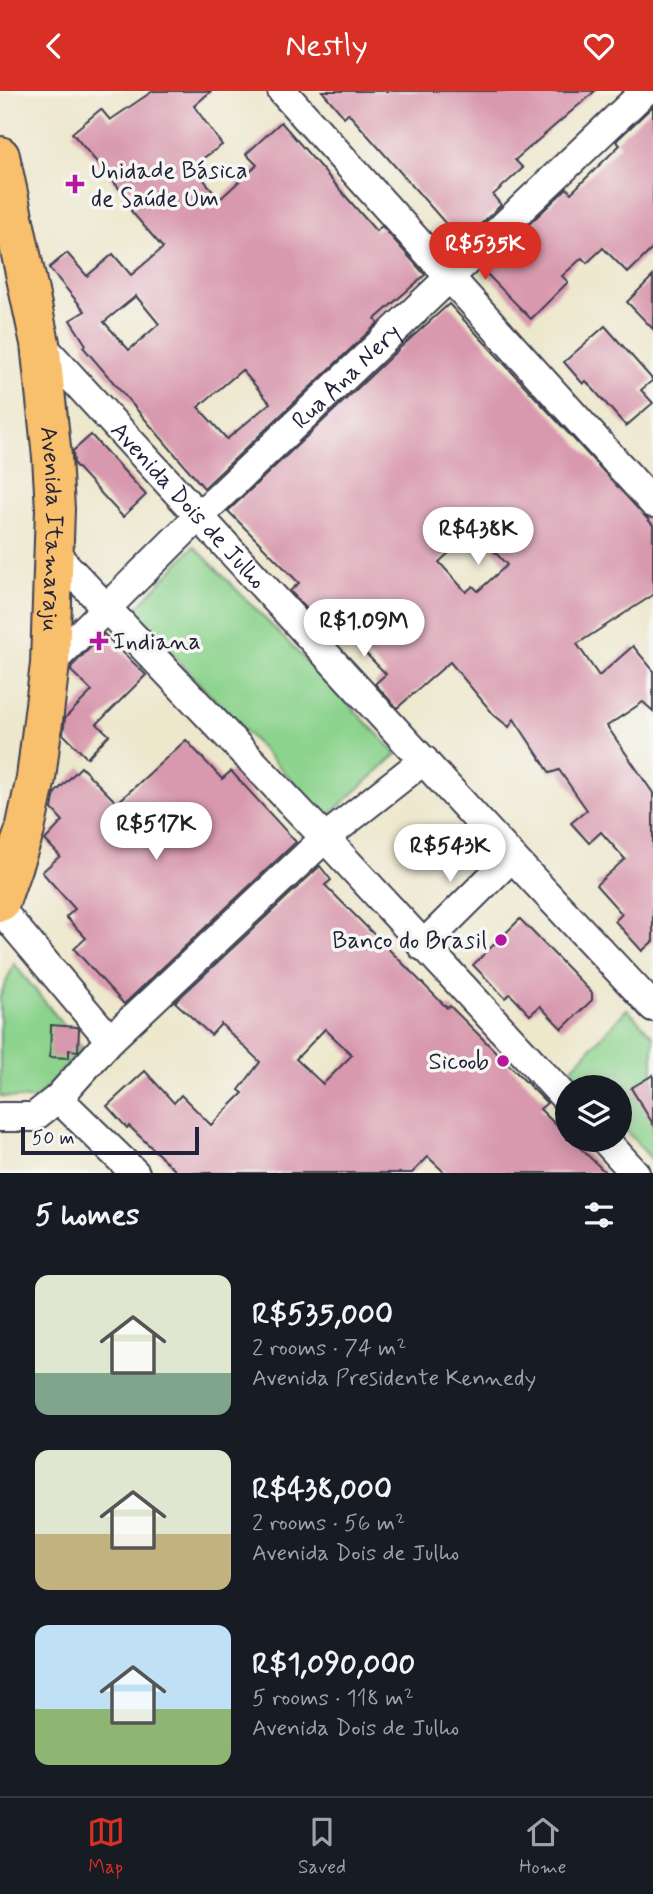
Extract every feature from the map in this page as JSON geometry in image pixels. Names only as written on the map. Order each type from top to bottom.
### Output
[{"type":"main road","name":"Avenida Itamaraju","points":[[0,156],[40,343],[52,457],[55,554],[50,664],[33,791],[25,830],[0,902]]},
{"type":"street","points":[[282,91],[653,503]]},
{"type":"street","name":"Rua Ana Nery","points":[[50,664],[198,517],[645,91]]},
{"type":"street","name":"Avenida Dois de Julho","points":[[40,343],[653,1007]]},
{"type":"street","points":[[55,554],[325,838],[555,1087]]},
{"type":"street","points":[[0,1117],[34,1117],[58,1098],[110,1040],[325,838],[424,761]]},
{"type":"street","points":[[422,946],[512,857]]},
{"type":"street","points":[[0,909],[110,1040]]},
{"type":"street","points":[[58,1098],[135,1173]]},
{"type":"street","points":[[616,1152],[635,1173]]},
{"type":"green space","points":[[194,546],[397,754],[327,817],[132,613]]},
{"type":"green space","points":[[14,964],[83,1049],[35,1100],[0,1096],[0,996]]},
{"type":"green space","points":[[627,1009],[653,1036],[653,1161],[632,1137],[632,1075],[574,1075],[570,1070]]},
{"type":"building","points":[[153,91],[211,91],[194,106],[222,145],[192,166],[220,199],[257,165],[246,154],[281,122],[376,231],[382,226],[425,275],[375,319],[378,323],[204,488],[83,347],[86,345],[70,320],[85,311],[49,268],[67,253],[87,276],[113,254],[131,275],[163,248],[131,211],[135,207],[72,133],[101,109],[110,120]],"holes":[[[136,296],[159,324],[129,350],[104,322]],[[242,370],[270,403],[227,439],[198,407]]]},
{"type":"building","points":[[322,91],[595,91],[515,160],[523,168],[493,195],[501,205],[462,242],[348,113],[344,117]]},
{"type":"building","points":[[653,106],[653,248],[628,273],[603,248],[587,263],[582,258],[562,276],[568,282],[531,319],[482,269],[567,188],[571,193],[620,145],[616,141]]},
{"type":"building","points":[[653,276],[653,329],[627,302]]},
{"type":"building","points":[[449,304],[653,525],[653,595],[577,644],[599,676],[633,646],[653,670],[653,711],[643,702],[607,726],[653,793],[653,941],[642,951],[615,921],[622,914],[596,885],[625,859],[601,832],[589,843],[571,823],[587,810],[559,770],[550,773],[514,719],[509,727],[494,715],[450,662],[397,708],[375,684],[386,674],[339,626],[331,635],[290,591],[299,583],[228,511]],"holes":[[[474,530],[507,565],[478,591],[473,586],[466,592],[439,562]]]},
{"type":"building","points":[[605,326],[653,380],[641,390],[653,403],[626,426],[586,381],[583,384],[564,362]]},
{"type":"building","points":[[91,435],[146,495],[123,517],[74,464],[73,451]]},
{"type":"building","points":[[104,634],[146,675],[97,724],[109,735],[87,758],[63,734],[65,718],[92,691],[71,671],[72,666]]},
{"type":"building","points":[[186,740],[222,779],[231,771],[296,842],[124,1004],[74,949],[86,938],[66,917],[75,909],[42,872],[60,856],[45,840],[63,821],[52,809],[55,793],[81,767],[117,803]]},
{"type":"building","points":[[320,866],[331,880],[325,885],[447,1008],[450,1006],[547,1103],[540,1109],[555,1124],[555,1152],[584,1152],[606,1173],[445,1173],[428,1157],[412,1173],[178,1173],[129,1126],[127,1128],[107,1106],[145,1071],[174,1103],[181,1095],[211,1125],[243,1093],[239,1090],[260,1062],[221,1024],[211,1035],[175,1002]],"holes":[[[325,1029],[352,1055],[323,1084],[296,1059]]]},
{"type":"building","points":[[520,919],[592,993],[592,1000],[562,1029],[540,1006],[530,1015],[510,994],[505,998],[473,965]]},
{"type":"building","points":[[51,1025],[79,1029],[78,1051],[69,1050],[69,1058],[50,1057]]},
{"type":"building","points":[[653,1075],[653,1124],[632,1090]]},
{"type":"place","name":"Unidade Básica de Saúde Um","points":[[75,184]]},
{"type":"place","name":"Indiana","points":[[99,641]]},
{"type":"place","name":"Banco do Brasil","points":[[501,940]]},
{"type":"place","name":"Sicoob","points":[[503,1061]]}]
